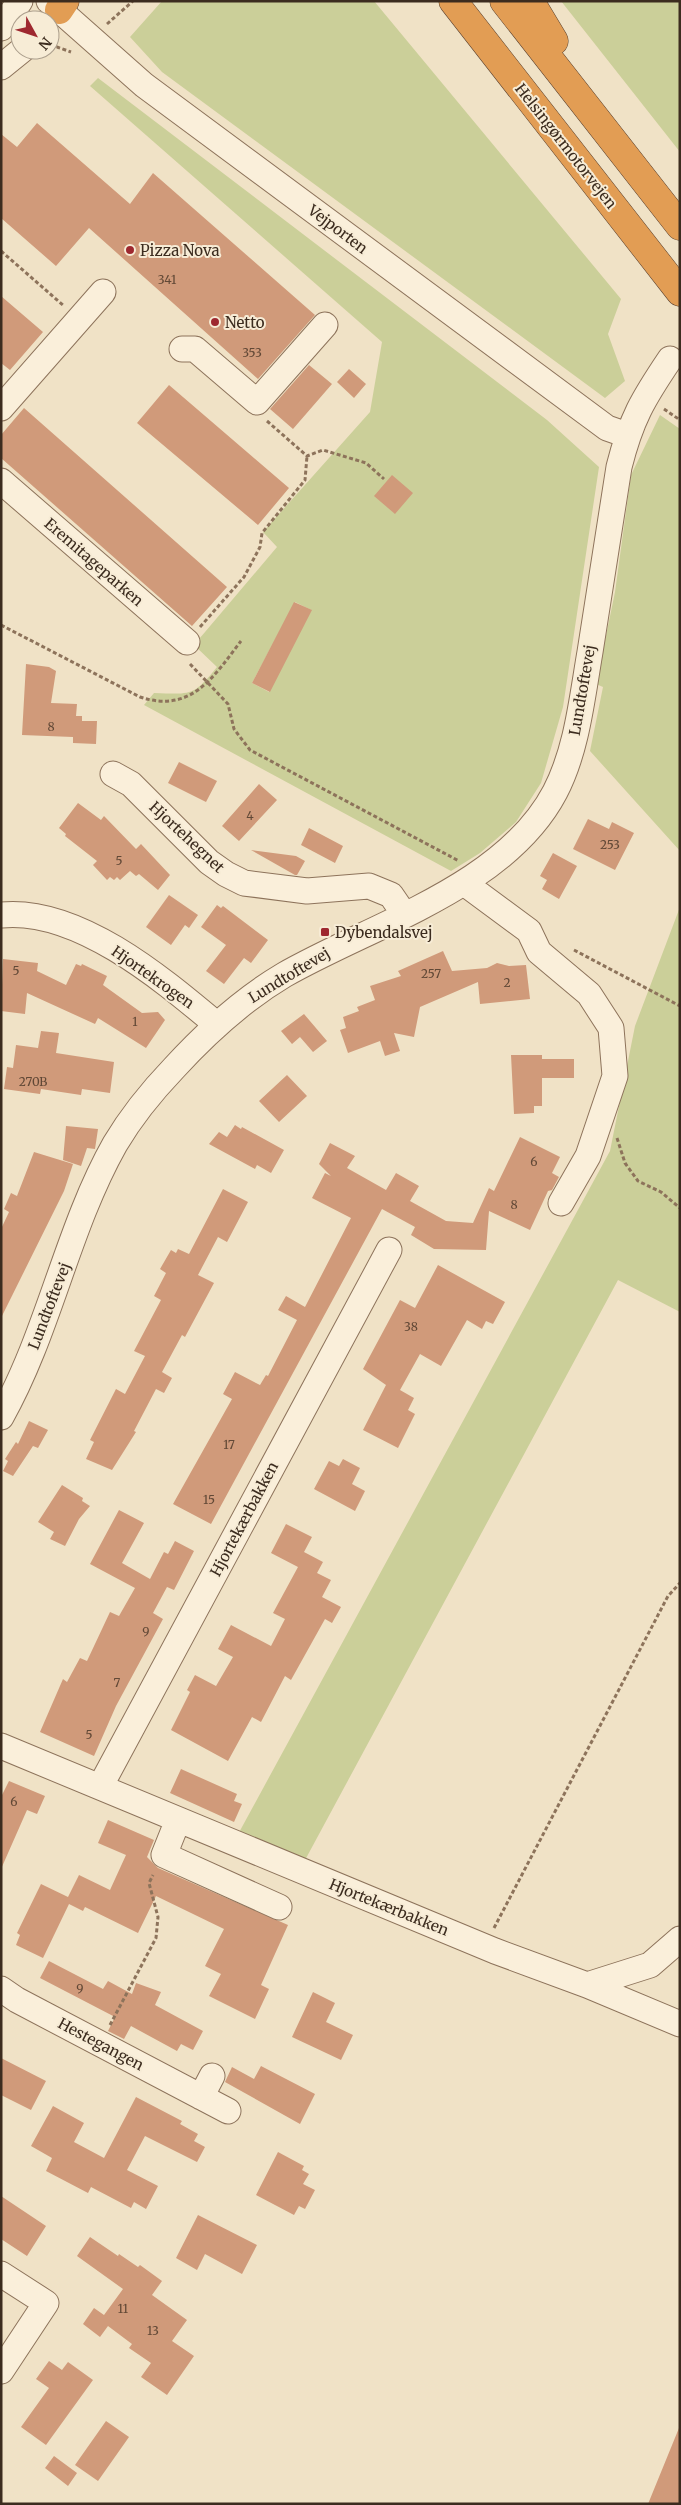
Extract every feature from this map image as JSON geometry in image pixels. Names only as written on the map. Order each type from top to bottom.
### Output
[{"type":"highway","name":"Helsingørmotorvejen","points":[[453,1],[680,292]]},
{"type":"highway","points":[[504,1],[604,126],[680,226]]},
{"type":"highway","points":[[530,1],[604,126]]},
{"type":"street","points":[[1,28],[20,1]]},
{"type":"street","name":"Vejporten","points":[[55,8],[92,37],[144,85],[168,103],[608,428],[627,435]]},
{"type":"street","points":[[1,408],[104,292]]},
{"type":"street","points":[[182,349],[195,349],[257,402],[325,325]]},
{"type":"street","name":"Lundtoftevej","points":[[1,1417],[26,1364],[99,1176],[130,1121],[172,1070],[216,1024],[251,996],[284,976],[473,878],[518,841],[544,811],[557,789],[568,758],[581,702],[619,467],[627,435],[645,396],[670,359]]},
{"type":"street","name":"Eremitageparken","points":[[1,481],[187,642]]},
{"type":"street","name":"Hjortehegnet","points":[[113,774],[131,784],[209,862],[226,874],[244,883],[307,892],[369,886],[381,889],[391,895],[404,914]]},
{"type":"street","points":[[473,878],[529,931],[539,952],[589,994],[611,1028],[615,1076],[588,1156],[561,1203]]},
{"type":"street","name":"Hjortekrogen","points":[[1,915],[20,913],[56,921],[118,949],[163,980],[216,1024]]},
{"type":"street","name":"Hjortekærbakken","points":[[100,1787],[389,1250]]},
{"type":"street","name":"Hjortekærbakken","points":[[1,1746],[490,1949],[587,1985],[680,2024]]},
{"type":"street","points":[[178,1820],[164,1855],[279,1907]]},
{"type":"street","points":[[587,1985],[650,1965],[680,1939]]},
{"type":"street","name":"Hestegangen","points":[[1,1989],[17,2000],[101,2043],[207,2086],[228,2111]]},
{"type":"street","points":[[1,2274],[46,2303],[1,2371]]},
{"type":"path","points":[[92,37],[133,1]]},
{"type":"path","points":[[1,251],[79,319]]},
{"type":"path","points":[[257,402],[259,414],[307,456]]},
{"type":"path","points":[[307,456],[323,450],[366,464],[384,479]]},
{"type":"path","points":[[307,456],[305,480],[262,533],[260,547],[244,577],[178,653],[209,682],[228,704],[234,729],[250,750],[314,782],[473,878]]},
{"type":"path","points":[[1,625],[140,697],[152,701],[170,701],[198,692],[209,682],[241,641]]},
{"type":"path","points":[[569,947],[680,1006]]},
{"type":"path","points":[[602,1114],[618,1141],[625,1163],[638,1181],[662,1192],[680,1208]]},
{"type":"path","points":[[490,1949],[668,1596],[680,1583]]},
{"type":"path","points":[[101,2043],[156,1938],[158,1917],[149,1883],[164,1855]]},
{"type":"green space","points":[[162,1],[374,1],[621,299],[608,334],[625,381],[605,398],[162,72],[130,37]]},
{"type":"green space","points":[[561,1],[680,1],[680,152]]},
{"type":"green space","points":[[98,78],[547,420],[599,467],[563,707],[541,783],[516,822],[480,853],[451,871],[144,705],[154,693],[176,694],[196,689],[217,667],[194,645],[277,547],[263,532],[370,412],[382,342],[90,86]],"holes":[[[295,602],[311,610],[269,692],[252,683]]]},
{"type":"green space","points":[[660,415],[680,429],[680,851],[590,751],[603,687],[596,684],[615,592],[631,475]]},
{"type":"green space","points":[[680,907],[680,1312],[618,1280],[304,1862],[236,1838],[610,1151],[635,1026]]},
{"type":"building","points":[[37,123],[130,204],[153,173],[315,315],[258,379],[89,228],[56,266],[1,218],[1,134],[17,147]]},
{"type":"building","points":[[1,296],[43,332],[10,370],[1,363]]},
{"type":"building","points":[[309,365],[332,384],[293,429],[270,409]]},
{"type":"building","points":[[349,369],[366,384],[354,398],[337,382]]},
{"type":"building","points":[[169,385],[289,488],[258,525],[137,423]]},
{"type":"building","points":[[24,408],[227,587],[192,626],[1,458],[1,435]]},
{"type":"building","points":[[392,475],[413,493],[395,514],[374,496]]},
{"type":"building","points":[[294,602],[312,610],[270,692],[252,683]]},
{"type":"building","points":[[26,664],[49,667],[56,671],[51,703],[77,704],[76,716],[82,716],[82,721],[97,721],[96,744],[73,743],[73,737],[22,735]]},
{"type":"building","points":[[179,762],[217,781],[206,802],[168,783]]},
{"type":"building","points":[[259,784],[277,800],[239,841],[222,826]]},
{"type":"building","points":[[78,803],[101,820],[104,816],[136,849],[141,844],[170,875],[158,890],[139,874],[136,876],[130,871],[120,880],[117,877],[114,880],[110,877],[107,880],[93,865],[97,861],[65,836],[66,834],[59,828]]},
{"type":"building","points":[[588,819],[609,829],[612,822],[634,833],[615,870],[573,849]]},
{"type":"building","points":[[309,828],[343,846],[335,863],[301,845]]},
{"type":"building","points":[[251,850],[296,856],[305,861],[297,875],[295,875]]},
{"type":"building","points":[[553,853],[577,866],[559,899],[542,889],[547,880],[540,876]]},
{"type":"building","points":[[169,895],[198,915],[189,928],[185,925],[171,945],[146,927]]},
{"type":"building","points":[[217,905],[221,908],[223,906],[268,940],[251,963],[244,958],[224,984],[206,971],[226,945],[201,927]]},
{"type":"building","points":[[443,951],[452,971],[487,968],[497,963],[509,966],[526,965],[530,999],[480,1004],[478,982],[420,1007],[414,1037],[394,1033],[400,1051],[385,1056],[380,1041],[348,1053],[340,1030],[346,1028],[343,1017],[359,1011],[357,1007],[375,1000],[370,986],[401,976],[398,971]]},
{"type":"building","points":[[3,959],[38,963],[37,971],[66,985],[76,964],[81,966],[82,964],[107,976],[103,985],[142,1013],[158,1012],[165,1020],[146,1048],[98,1018],[95,1024],[27,993],[25,1014],[1,1011]]},
{"type":"building","points":[[304,1014],[327,1041],[313,1052],[300,1037],[292,1044],[281,1031]]},
{"type":"building","points":[[41,1031],[59,1033],[56,1053],[114,1062],[110,1093],[82,1089],[81,1095],[41,1089],[40,1094],[4,1089],[7,1067],[13,1068],[16,1045],[38,1048]]},
{"type":"building","points":[[511,1055],[542,1055],[542,1059],[574,1059],[574,1078],[542,1078],[542,1106],[534,1106],[534,1113],[514,1114]]},
{"type":"building","points":[[287,1075],[307,1096],[279,1122],[259,1101]]},
{"type":"building","points":[[235,1125],[284,1150],[271,1173],[257,1165],[255,1169],[209,1144],[219,1132],[227,1137]]},
{"type":"building","points":[[66,1126],[98,1129],[95,1149],[87,1148],[81,1166],[63,1160]]},
{"type":"building","points":[[520,1137],[560,1157],[552,1173],[559,1177],[552,1190],[548,1191],[530,1230],[489,1211],[486,1250],[434,1249],[411,1235],[415,1227],[382,1209],[211,1524],[173,1504],[232,1399],[223,1394],[235,1372],[260,1385],[266,1375],[268,1376],[297,1320],[278,1310],[286,1296],[305,1307],[351,1218],[312,1198],[325,1173],[331,1176],[319,1164],[330,1143],[355,1156],[347,1168],[386,1190],[396,1173],[419,1186],[410,1201],[446,1221],[473,1223],[489,1188],[494,1191]]},
{"type":"building","points":[[34,1152],[73,1164],[64,1191],[1,1318],[1,1229],[9,1212],[4,1209],[11,1193],[17,1196]]},
{"type":"building","points":[[223,1189],[248,1202],[227,1242],[218,1237],[198,1275],[214,1283],[185,1337],[182,1335],[162,1372],[172,1378],[164,1393],[156,1389],[134,1431],[136,1432],[112,1470],[86,1459],[94,1442],[90,1440],[116,1389],[125,1394],[145,1356],[134,1351],[161,1300],[154,1296],[166,1273],[160,1269],[171,1250],[176,1253],[178,1249],[189,1254]]},
{"type":"building","points":[[438,1265],[505,1302],[493,1324],[486,1321],[482,1329],[467,1320],[441,1366],[420,1354],[400,1390],[414,1398],[408,1410],[415,1414],[398,1448],[363,1430],[386,1385],[363,1369],[400,1300],[415,1308]]},
{"type":"building","points":[[29,1421],[48,1430],[38,1448],[33,1446],[13,1476],[3,1471],[8,1461],[5,1459],[16,1442],[18,1444]]},
{"type":"building","points":[[343,1459],[360,1468],[352,1484],[365,1491],[355,1511],[314,1489],[329,1461],[339,1466]]},
{"type":"building","points":[[62,1485],[83,1498],[82,1501],[90,1506],[79,1519],[65,1546],[50,1539],[54,1532],[38,1522]]},
{"type":"building","points":[[119,1510],[144,1523],[122,1563],[150,1579],[164,1552],[168,1554],[175,1541],[194,1551],[174,1590],[167,1587],[153,1613],[163,1619],[116,1706],[94,1756],[40,1732],[63,1679],[67,1682],[80,1658],[87,1661],[110,1612],[119,1616],[135,1588],[90,1564]]},
{"type":"building","points":[[286,1524],[312,1537],[304,1552],[323,1562],[317,1573],[331,1580],[322,1597],[341,1607],[332,1623],[325,1619],[291,1680],[285,1676],[261,1722],[252,1717],[228,1761],[171,1730],[190,1692],[187,1690],[195,1675],[216,1686],[233,1657],[218,1649],[231,1625],[271,1646],[285,1619],[273,1613],[298,1567],[271,1553]]},
{"type":"building","points":[[181,1769],[237,1794],[234,1801],[242,1804],[234,1822],[170,1793]]},
{"type":"building","points":[[9,1781],[45,1796],[37,1814],[27,1810],[1,1869],[1,1797]]},
{"type":"building","points":[[108,1820],[154,1840],[147,1857],[158,1868],[288,1925],[261,1985],[269,1989],[255,2019],[209,1996],[221,1974],[205,1966],[224,1929],[156,1896],[138,1933],[85,1907],[83,1911],[69,1904],[43,1958],[16,1945],[20,1935],[17,1933],[41,1884],[68,1897],[79,1875],[110,1890],[126,1855],[98,1843]]},
{"type":"building","points":[[49,1961],[103,1989],[108,1981],[132,1994],[136,1983],[161,1992],[155,2005],[203,2031],[193,2050],[181,2044],[177,2051],[131,2026],[124,2039],[108,2031],[115,2017],[40,1978]]},
{"type":"building","points":[[313,1992],[335,2003],[326,2022],[353,2035],[341,2060],[292,2037]]},
{"type":"building","points":[[1,2058],[46,2081],[31,2110],[1,2095]]},
{"type":"building","points":[[261,2066],[315,2094],[300,2124],[225,2082],[232,2067],[254,2079]]},
{"type":"building","points":[[136,2097],[182,2121],[180,2124],[198,2134],[194,2141],[205,2147],[197,2162],[145,2136],[127,2170],[158,2186],[146,2209],[134,2202],[131,2208],[91,2187],[88,2193],[46,2171],[52,2158],[31,2146],[53,2106],[84,2123],[74,2142],[104,2158]]},
{"type":"building","points":[[278,2152],[304,2166],[302,2170],[309,2174],[303,2184],[315,2190],[305,2209],[299,2206],[294,2215],[256,2195]]},
{"type":"building","points":[[1,2196],[46,2226],[27,2256],[1,2239]]},
{"type":"building","points":[[198,2215],[257,2245],[242,2274],[205,2254],[197,2270],[176,2258]]},
{"type":"building","points":[[90,2237],[118,2256],[119,2254],[138,2267],[140,2265],[162,2281],[152,2295],[187,2320],[172,2341],[194,2356],[167,2395],[141,2377],[151,2363],[129,2348],[132,2344],[108,2326],[100,2337],[83,2324],[94,2308],[104,2315],[123,2289],[77,2256]]},
{"type":"building","points":[[49,2361],[62,2370],[68,2362],[93,2380],[46,2445],[21,2427],[49,2388],[36,2379]]},
{"type":"building","points":[[106,2421],[129,2437],[98,2481],[75,2465]]},
{"type":"building","points":[[679,2428],[680,2504],[648,2504]]},
{"type":"building","points":[[54,2456],[77,2473],[68,2486],[45,2468]]},
{"type":"place","name":"Pizza Nova","points":[[130,250]]},
{"type":"place","name":"Netto","points":[[215,322]]},
{"type":"place","name":"Dybendalsvej","points":[[325,932]]}]
